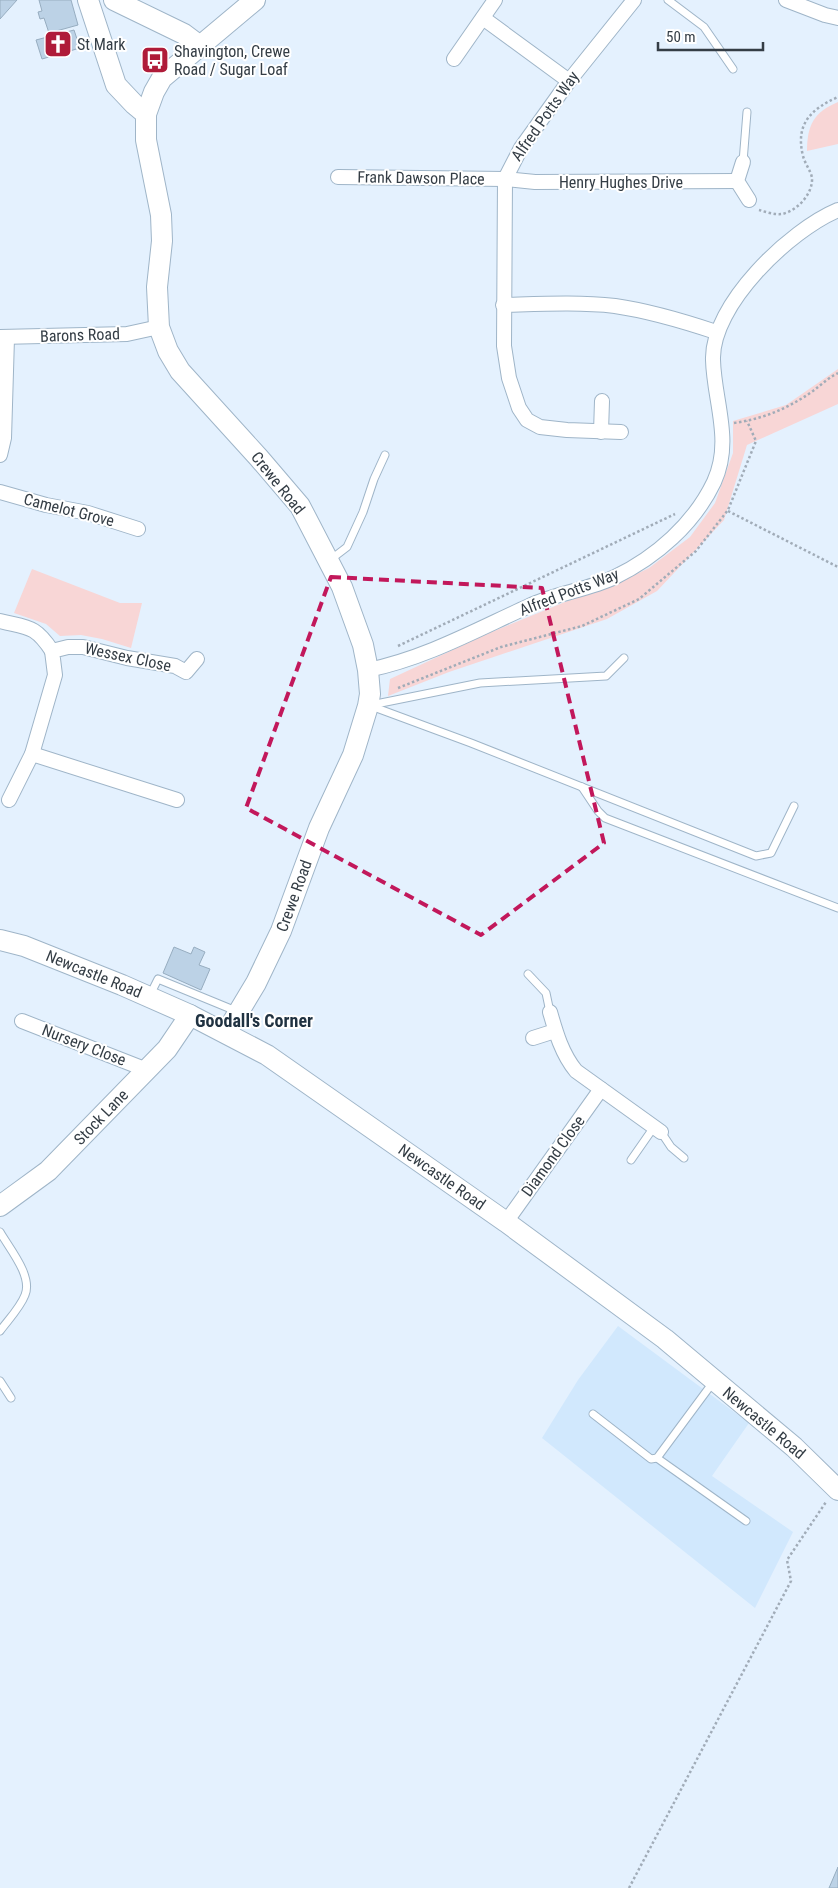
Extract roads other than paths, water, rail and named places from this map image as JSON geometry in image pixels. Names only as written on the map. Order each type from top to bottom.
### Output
[{"type":"main road","points":[[88,0],[116,85],[146,114]]},
{"type":"main road","points":[[114,0],[184,34],[200,46]]},
{"type":"main road","name":"Crewe Road","points":[[226,1033],[256,983],[282,931],[319,828],[353,755],[369,700],[368,670],[363,645],[351,609],[329,560],[300,506],[180,371],[168,351],[159,327],[157,286],[162,241],[161,214],[146,140],[146,114],[154,92],[162,78],[255,0]]},
{"type":"main road","name":"Newcastle Road","points":[[0,940],[24,946],[149,997],[190,1015],[267,1055],[506,1222],[665,1339],[794,1447],[837,1489]]},
{"type":"main road","name":"Stock Lane","points":[[0,1206],[48,1171],[146,1070],[176,1037],[190,1015]]},
{"type":"street","points":[[454,59],[495,0]]},
{"type":"street","name":"Alfred Potts Way","points":[[621,432],[540,427],[527,420],[519,408],[509,378],[504,346],[504,179],[521,148],[569,81],[634,0]]},
{"type":"street","points":[[786,0],[838,18]]},
{"type":"street","points":[[483,18],[569,81]]},
{"type":"street","points":[[743,162],[737,181],[749,200]]},
{"type":"street","name":"Frank Dawson Place","points":[[338,177],[504,179]]},
{"type":"street","name":"Henry Hughes Drive","points":[[504,179],[535,182],[737,181]]},
{"type":"street","name":"Alfred Potts Way","points":[[368,670],[390,665],[443,647],[532,604],[614,577],[658,551],[681,529],[700,505],[714,481],[723,452],[723,424],[713,358],[716,332],[745,285],[782,246],[804,229],[838,210]]},
{"type":"street","points":[[504,305],[586,304],[616,306],[668,316],[716,332]]},
{"type":"street","name":"Barons Road","points":[[4,338],[127,334],[159,327]]},
{"type":"street","points":[[0,455],[4,438],[4,338]]},
{"type":"street","points":[[601,432],[602,401]]},
{"type":"street","name":"Camelot Grove","points":[[0,492],[46,505],[88,513],[138,529]]},
{"type":"street","points":[[0,621],[34,629],[43,636],[52,650],[55,675],[32,754],[9,800]]},
{"type":"street","name":"Wessex Close","points":[[52,650],[83,647],[127,658],[175,666],[186,672],[197,658]]},
{"type":"street","points":[[32,754],[177,800]]},
{"type":"street","points":[[550,1012],[555,1031],[568,1062],[576,1071],[657,1130]]},
{"type":"street","name":"Nursery Close","points":[[22,1021],[146,1070]]},
{"type":"street","points":[[534,1038],[555,1031]]},
{"type":"street","name":"Diamond Close","points":[[506,1222],[601,1089]]},
{"type":"lane","points":[[668,0],[704,27],[733,69]]},
{"type":"lane","points":[[743,162],[747,112]]},
{"type":"lane","points":[[329,560],[346,547],[363,512],[374,478],[385,455]]},
{"type":"lane","points":[[369,700],[480,683],[606,676],[624,658]]},
{"type":"lane","points":[[369,700],[471,743],[756,856],[771,853],[794,806]]},
{"type":"lane","points":[[582,787],[605,818],[838,908]]},
{"type":"lane","points":[[528,974],[546,993],[550,1012]]},
{"type":"lane","points":[[149,997],[158,979],[239,1012]]},
{"type":"lane","points":[[631,1160],[657,1130],[671,1147],[684,1158]]},
{"type":"lane","points":[[0,1232],[22,1268],[27,1284],[25,1296],[0,1331]]},
{"type":"lane","points":[[0,1381],[11,1398]]},
{"type":"lane","points":[[658,1458],[714,1381]]},
{"type":"lane","points":[[593,1414],[651,1458],[658,1458],[746,1521]]},
{"type":"place","name":"St Mark","points":[[58,44]]},
{"type":"place","name":"Shavington, Crewe Road / Sugar Loaf","points":[[155,60]]},
{"type":"district","name":"Goodall's Corner","points":[[254,1020]]}]
